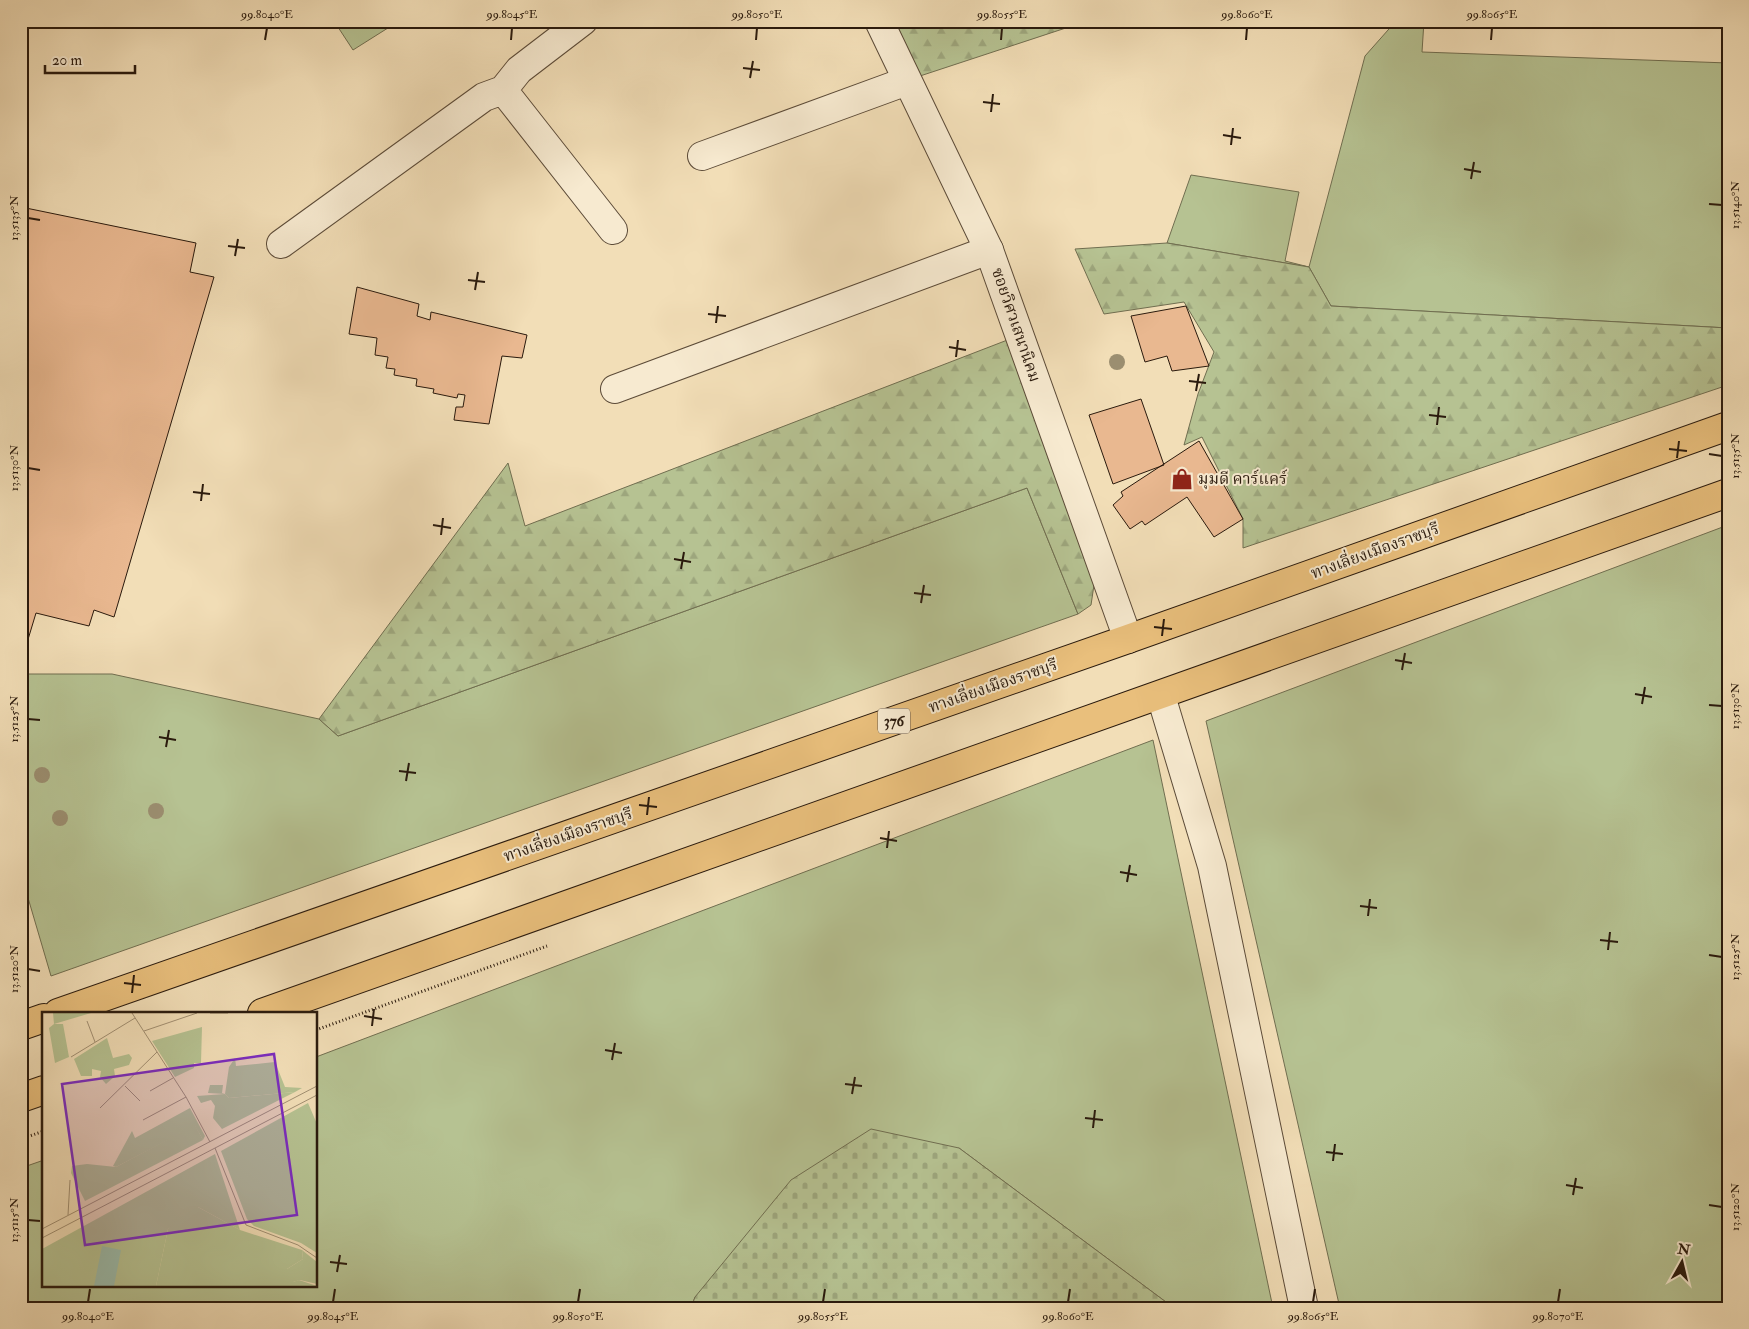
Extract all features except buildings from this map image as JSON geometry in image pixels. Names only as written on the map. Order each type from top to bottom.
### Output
[{"type":"main road","name":"ทางเลี่ยงเมืองราชบุรี","points":[[61,1012],[1128,639],[1728,426]]},
{"type":"main road","points":[[265,1012],[1161,696],[1728,493]]},
{"type":"main road","points":[[21,1026],[42,1019]]},
{"type":"main road","points":[[21,1098],[42,1091]]},
{"type":"street","points":[[282,244],[484,97],[503,90],[519,70],[583,21]]},
{"type":"street","name":"ซอยวิศวเสนานิคม","points":[[879,21],[989,250],[1128,639]]},
{"type":"street","points":[[702,156],[907,81]]},
{"type":"street","points":[[503,90],[613,230]]},
{"type":"street","points":[[615,389],[989,250]]},
{"type":"street","points":[[1161,696],[1212,866],[1304,1308]]},
{"type":"path","points":[[21,1139],[42,1131]]},
{"type":"green space","points":[[334,21],[399,21],[353,50]]},
{"type":"green space","points":[[895,21],[1087,21],[920,76]]},
{"type":"green space","points":[[1396,21],[1424,21],[1422,52],[1728,63],[1728,328],[1331,306],[1309,267],[1365,56]]},
{"type":"green space","points":[[1191,175],[1299,192],[1285,261],[1309,267],[1167,243]]},
{"type":"green space","points":[[1167,243],[1309,267],[1331,306],[1728,328],[1728,385],[1243,548],[1243,519],[1202,437],[1184,445],[1198,394],[1214,352],[1184,302],[1104,314],[1075,249]]},
{"type":"green space","points":[[1010,339],[1094,585],[1091,605],[1078,614],[1027,488],[338,736],[319,719],[508,463],[525,526]]},
{"type":"green space","points":[[1027,488],[1078,614],[51,976],[21,874],[21,674],[112,674],[319,719],[338,736]]},
{"type":"green space","points":[[1728,525],[1728,1308],[1342,1308],[1339,1304],[1206,721]]},
{"type":"green space","points":[[1153,740],[1273,1308],[1174,1308],[959,1148],[695,1297],[691,1308],[21,1308],[21,1168],[42,1161],[42,1286],[318,1286],[318,1056]]},
{"type":"green space","points":[[871,1129],[959,1148],[1174,1308],[691,1308],[695,1297],[791,1180]]},
{"type":"place","name":"มุมดี คาร์แคร์","points":[[1182,479]]}]
